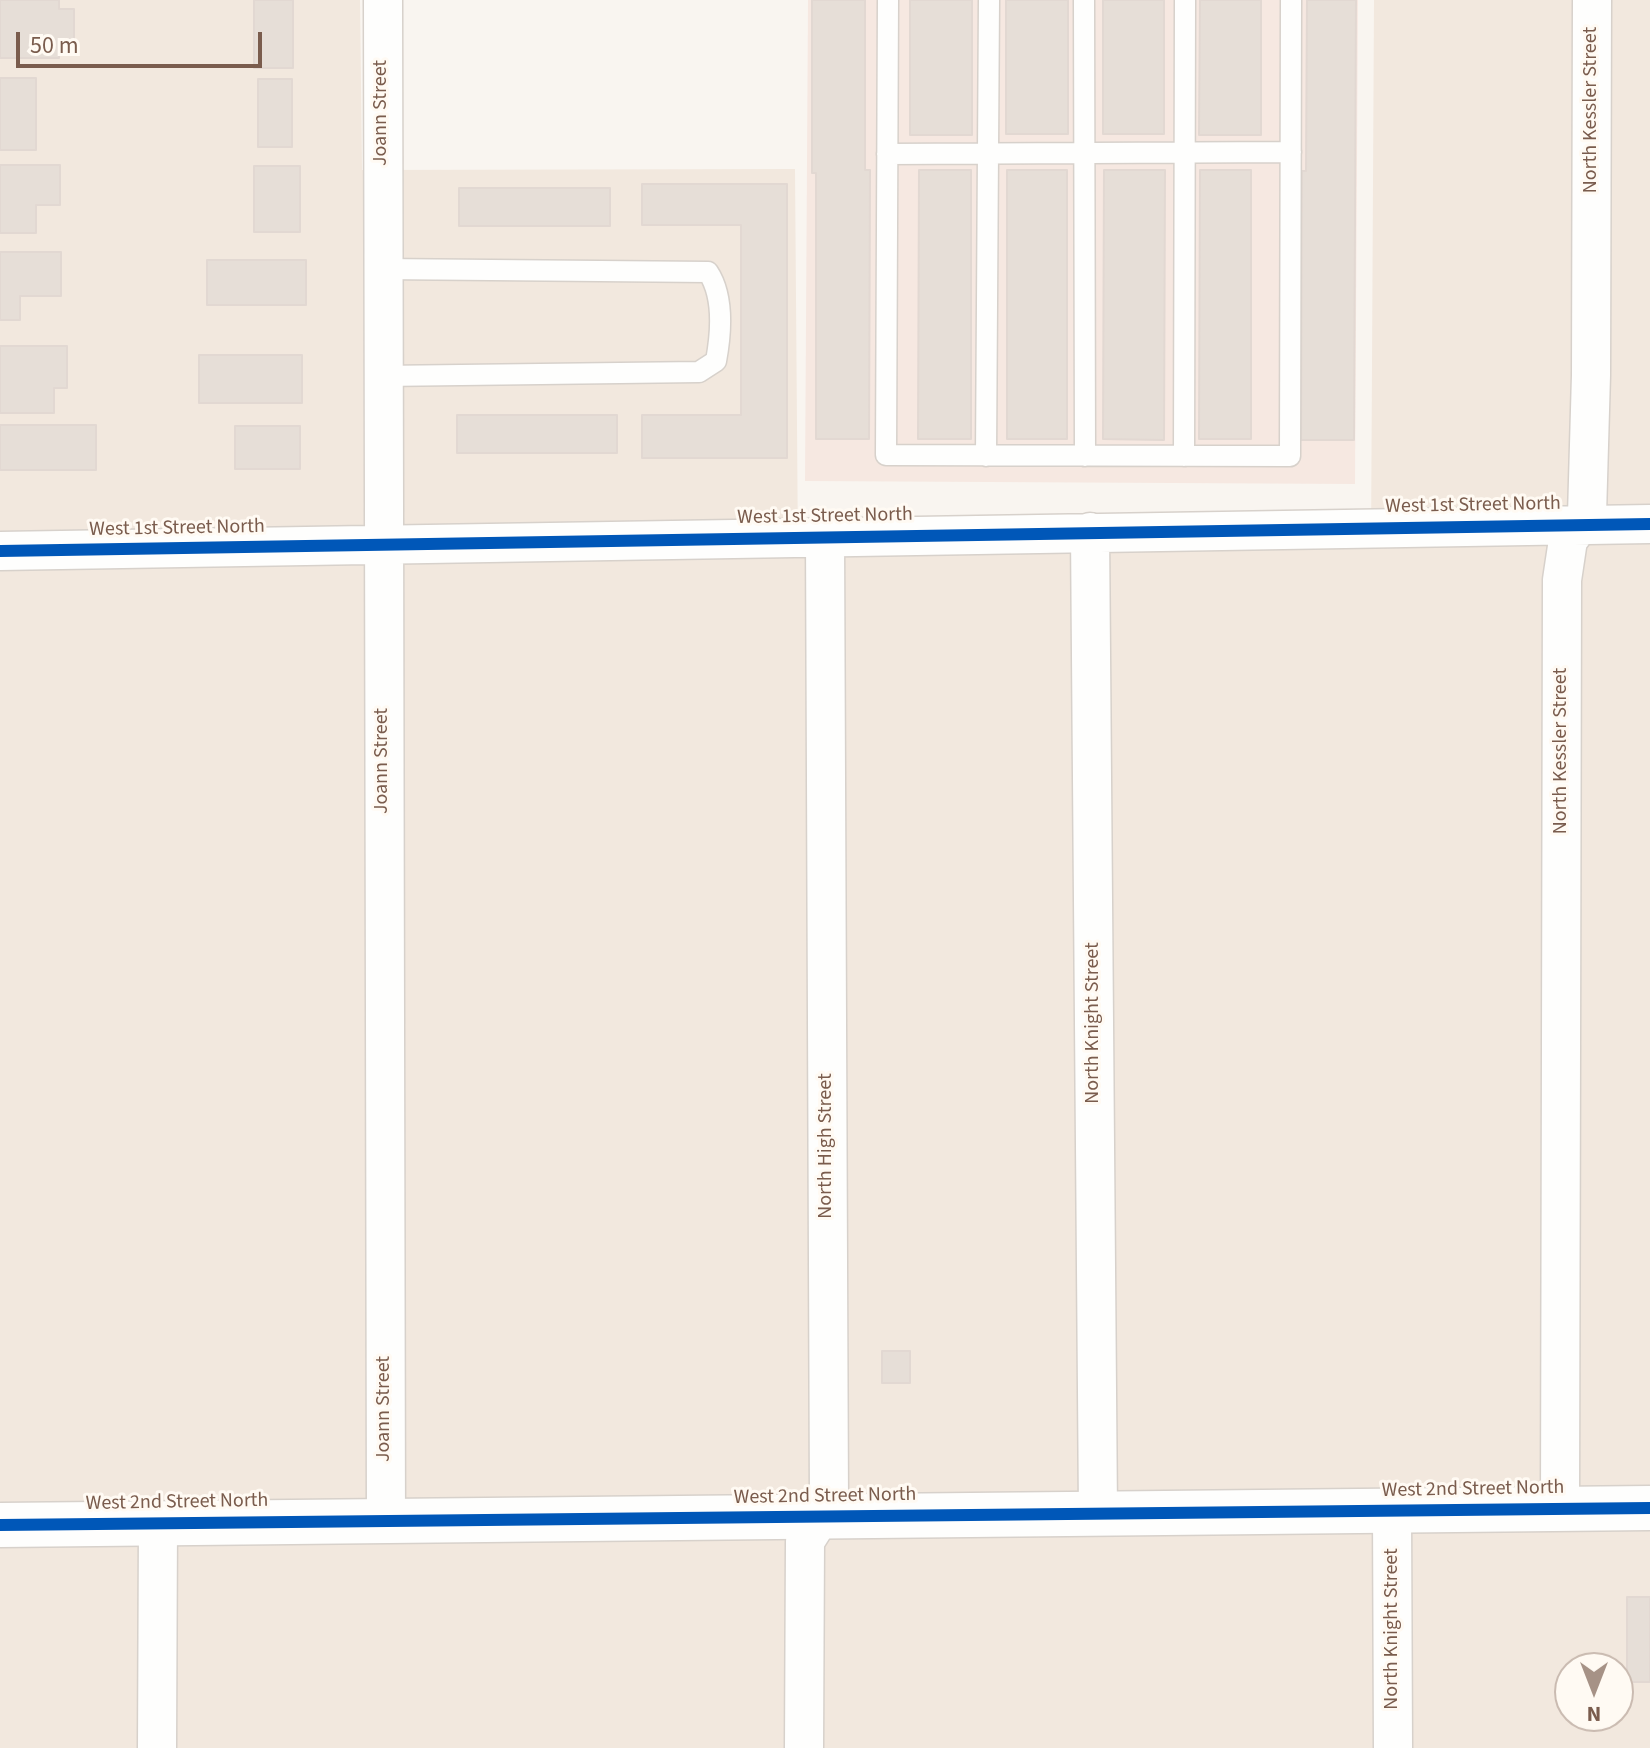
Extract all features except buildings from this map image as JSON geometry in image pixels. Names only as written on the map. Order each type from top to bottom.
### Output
[{"type":"street","name":"Joann Street","points":[[383,0],[386,1521]]},
{"type":"street","name":"North Kessler Street","points":[[1560,1509],[1562,580],[1568,540],[1587,515],[1592,0]]},
{"type":"street","name":"West 1st Street North","points":[[0,551],[1650,524]]},
{"type":"street","name":"North Knight Street","points":[[1090,532],[1098,1513]]},
{"type":"street","name":"North High Street","points":[[804,1748],[805,1541],[829,1503],[825,537]]},
{"type":"street","name":"West 2nd Street North","points":[[0,1525],[1650,1508]]},
{"type":"street","name":"North Knight Street","points":[[1392,1511],[1393,1748]]},
{"type":"street","points":[[157,1748],[158,1524]]},
{"type":"lane","points":[[888,0],[886,455],[986,456],[1290,456],[1291,0]]},
{"type":"lane","points":[[986,456],[989,0]]},
{"type":"lane","points":[[1084,0],[1085,456]]},
{"type":"lane","points":[[1184,456],[1185,0]]},
{"type":"lane","points":[[887,154],[1291,152]]},
{"type":"lane","points":[[382,269],[708,272],[718,291],[719,347],[716,361],[699,372],[382,376]]},
{"type":"shaded area","points":[[0,0],[360,0],[362,170],[795,169],[798,554],[1371,546],[1374,0],[1650,0],[1650,1748],[0,1748]]},
{"type":"shaded area","points":[[808,0],[1358,0],[1355,484],[805,481]]},
{"type":"cycle path","points":[[0,551],[1650,524]]},
{"type":"cycle path","points":[[0,1525],[1650,1508]]}]
